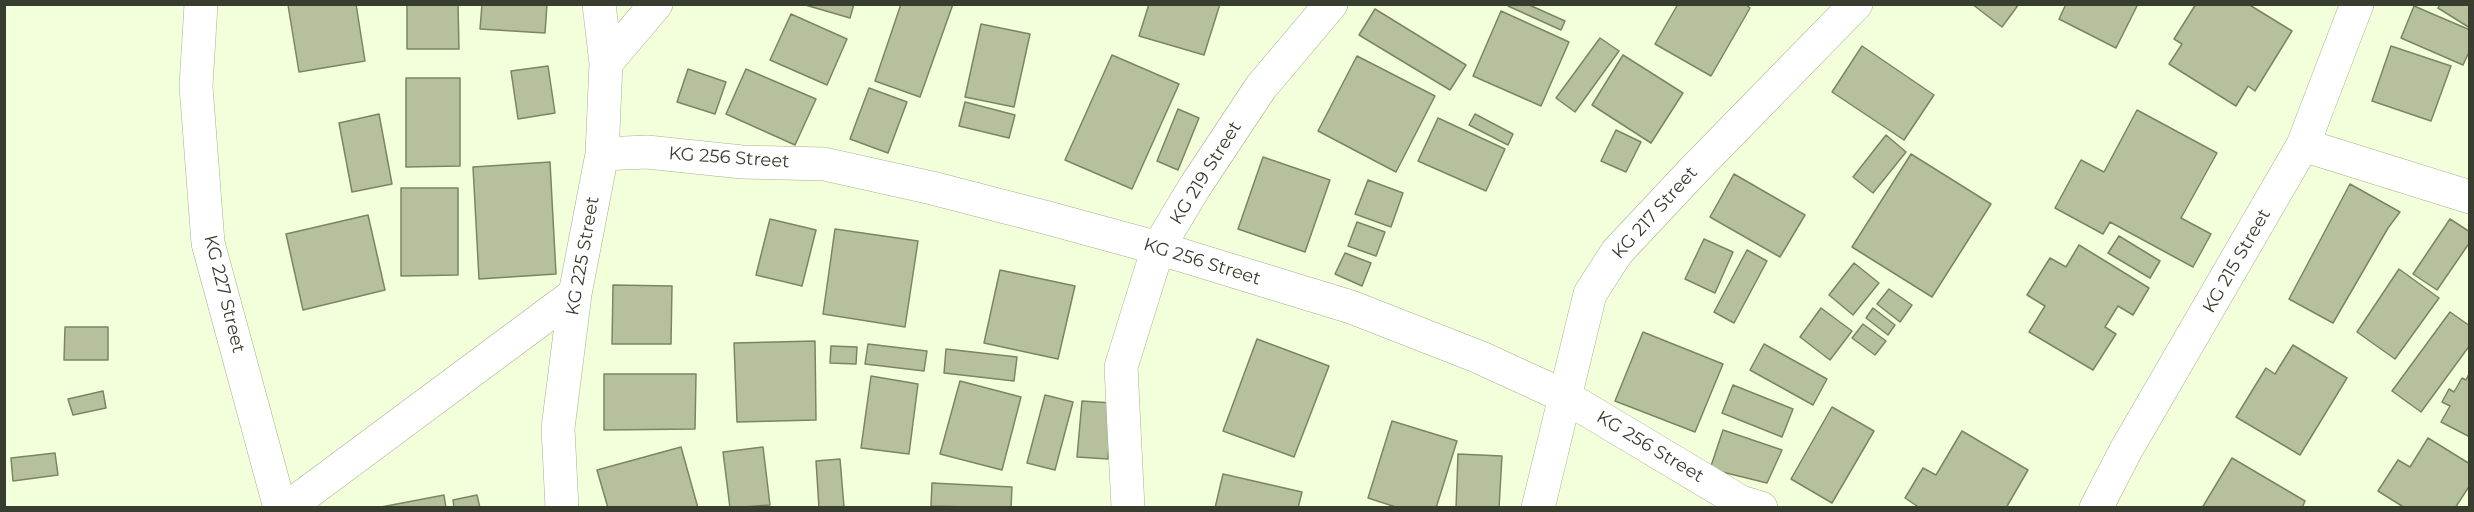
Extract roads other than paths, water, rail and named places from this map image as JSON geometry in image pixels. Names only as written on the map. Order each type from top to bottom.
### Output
[{"type":"street","name":"KG 227 Street","points":[[201,4],[196,86],[208,243],[280,507]]},
{"type":"street","name":"KG 225 Street","points":[[562,507],[558,428],[575,294],[602,154],[606,63],[599,4]]},
{"type":"street","points":[[606,63],[656,4]]},
{"type":"street","name":"KG 219 Street","points":[[1128,507],[1121,367],[1158,248],[1194,188],[1261,87],[1331,4]]},
{"type":"street","name":"KG 217 Street","points":[[1538,507],[1590,294],[1617,252],[1856,4]]},
{"type":"street","name":"KG 215 Street","points":[[2096,507],[2126,450],[2302,145],[2357,4]]},
{"type":"street","points":[[2302,145],[2469,197]]},
{"type":"street","name":"KG 256 Street","points":[[602,154],[647,152],[742,162],[825,164],[932,188],[1158,248],[1351,307],[1479,357],[1564,396],[1742,502],[1761,507]]},
{"type":"street","points":[[286,507],[575,294]]}]
